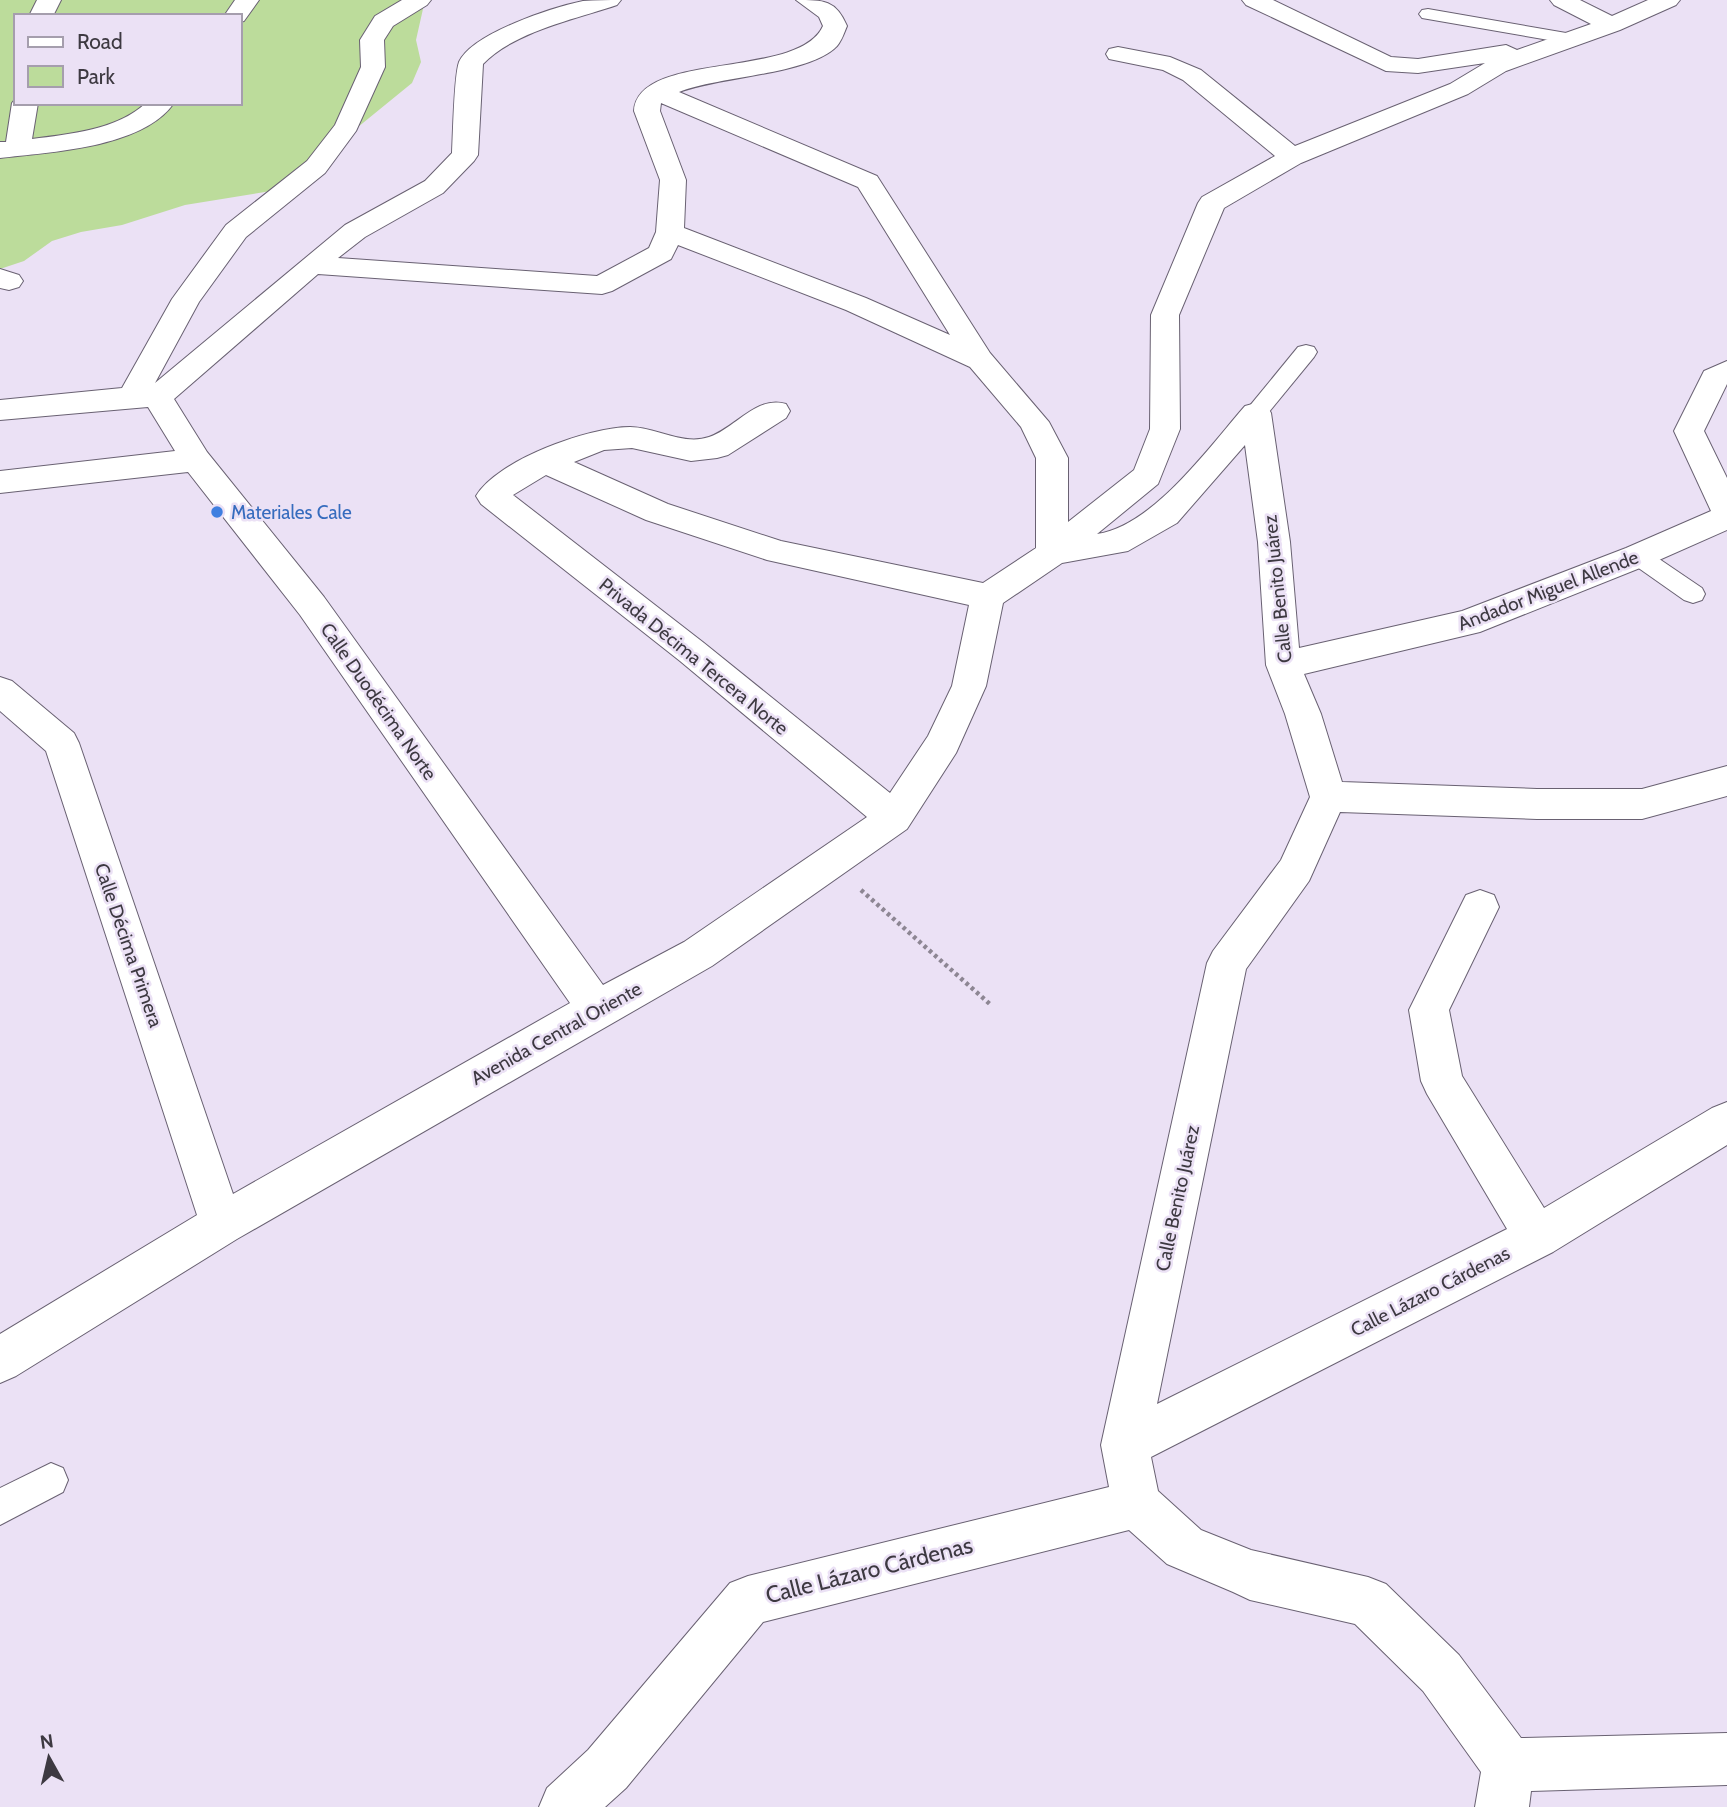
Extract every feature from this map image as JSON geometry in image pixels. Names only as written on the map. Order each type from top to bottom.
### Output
[{"type":"street","points":[[145,397],[186,299],[236,231],[316,167],[347,126],[373,67],[372,40],[384,21],[419,0]]},
{"type":"street","points":[[0,410],[145,397],[355,231],[434,187],[465,155],[471,63],[478,51],[495,41],[609,0]]},
{"type":"street","points":[[312,265],[602,285],[661,253],[670,232],[673,180],[647,111],[649,101],[656,92],[688,81],[804,54],[828,42],[835,26],[830,13],[808,0]]},
{"type":"street","points":[[1254,0],[1385,64],[1418,66],[1568,41]]},
{"type":"street","points":[[1563,0],[1611,24]]},
{"type":"street","points":[[545,462],[657,512],[779,552],[988,597],[1052,553],[1147,476],[1165,429],[1166,315],[1212,203],[1292,157],[1459,89],[1497,66],[1568,41],[1668,0]]},
{"type":"street","points":[[1118,54],[1170,64],[1192,75],[1292,157]]},
{"type":"street","points":[[656,92],[868,182],[979,360],[1034,422],[1052,458],[1052,553]]},
{"type":"street","points":[[24,105],[9,148],[88,140],[146,117],[159,105]]},
{"type":"street","points":[[670,232],[856,304],[979,360]]},
{"type":"street","points":[[1727,371],[1715,378],[1689,431],[1727,512]]},
{"type":"street","name":"Calle Duodécima Norte","points":[[145,397],[312,606],[597,1009]]},
{"type":"street","points":[[545,462],[600,440],[632,437],[691,450],[717,447],[775,411]]},
{"type":"street","points":[[1052,553],[1116,543],[1166,515],[1256,414]]},
{"type":"street","name":"Calle Benito Juárez","points":[[1136,1504],[1125,1445],[1227,963],[1296,870],[1328,797],[1303,714],[1283,665],[1274,542],[1256,414]]},
{"type":"street","points":[[0,482],[196,460]]},
{"type":"street","name":"Privada Décima Tercera Norte","points":[[545,462],[508,482],[492,496],[692,652],[894,818]]},
{"type":"street","name":"Andador Miguel Allende","points":[[1283,665],[1468,623],[1638,556],[1727,517]]},
{"type":"street","name":"Avenida Central Oriente","points":[[0,1360],[222,1224],[698,954],[832,864],[894,818],[943,743],[969,686],[988,597]]},
{"type":"street","name":"Calle Décima Primera","points":[[0,691],[61,743],[222,1224]]},
{"type":"street","points":[[1328,797],[1536,804],[1642,804],[1727,781]]},
{"type":"street","points":[[1480,907],[1429,1010],[1442,1082],[1537,1237]]},
{"type":"street","name":"Calle Lázaro Cárdenas","points":[[1125,1445],[1537,1237],[1727,1122]]},
{"type":"street","points":[[1136,1504],[1184,1547],[1250,1575],[1368,1602],[1441,1673],[1505,1786],[1727,1759]]},
{"type":"street","name":"Calle Lázaro Cárdenas","points":[[566,1807],[607,1769],[748,1601],[1136,1504]]},
{"type":"lane","points":[[1428,14],[1568,41]]},
{"type":"lane","points":[[1256,414],[1306,352]]},
{"type":"lane","points":[[1638,556],[1693,594]]},
{"type":"lane","points":[[0,1507],[51,1480]]},
{"type":"path","points":[[832,864],[991,1005]]},
{"type":"green space","points":[[0,0],[425,0],[416,40],[421,62],[412,83],[358,127],[305,180],[271,191],[185,205],[122,225],[81,232],[52,241],[24,261],[0,269]]},
{"type":"place","name":"Materiales Cale","points":[[217,512]]}]
